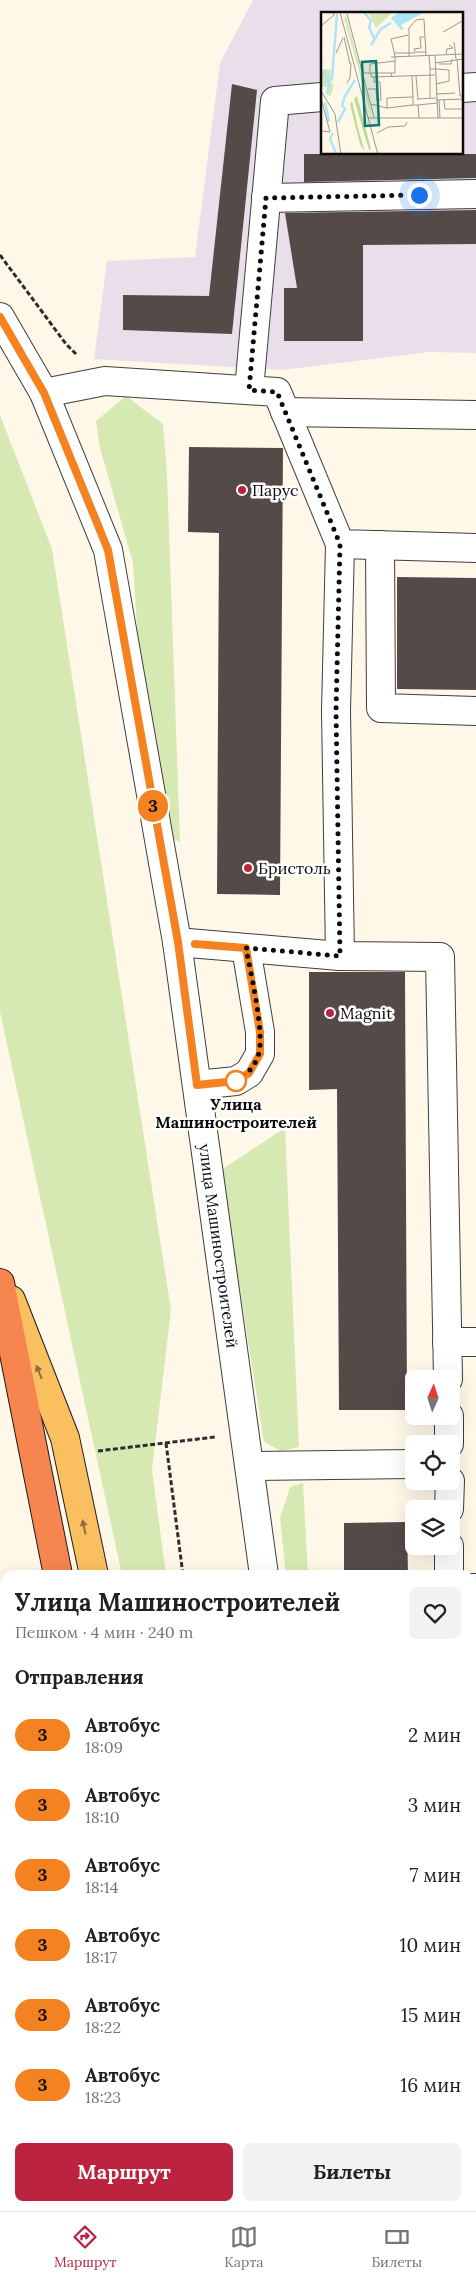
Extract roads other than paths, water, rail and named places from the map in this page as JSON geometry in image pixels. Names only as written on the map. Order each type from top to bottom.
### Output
[{"type":"highway","points":[[0,1283],[57,1570]]},
{"type":"main road","points":[[0,1273],[65,1438],[93,1570]]},
{"type":"street","points":[[249,390],[274,101],[321,97]]},
{"type":"street","points":[[266,198],[476,194]]},
{"type":"street","name":"улица Машиностроителей","points":[[0,317],[44,393],[108,550],[178,942],[263,1570]]},
{"type":"street","points":[[44,393],[105,381],[277,392],[340,544],[336,711],[340,956]]},
{"type":"street","points":[[285,412],[476,415]]},
{"type":"street","points":[[340,544],[476,548]]},
{"type":"street","points":[[380,545],[381,708],[476,711]]},
{"type":"street","points":[[178,942],[340,956],[440,957],[448,1370]]},
{"type":"street","points":[[197,1085],[236,1081],[249,1073],[260,1054],[260,1032],[246,948]]},
{"type":"street","points":[[447,1342],[476,1342]]},
{"type":"street","points":[[250,1466],[405,1464]]},
{"type":"street","points":[[449,1555],[449,1570]]},
{"type":"place","name":"Парус","points":[[242,490]]},
{"type":"place","name":"Бристоль","points":[[248,868]]},
{"type":"place","name":"Magnit","points":[[330,1013]]},
{"type":"place","name":"Улица Машиностроителей","points":[[236,1081]]}]
